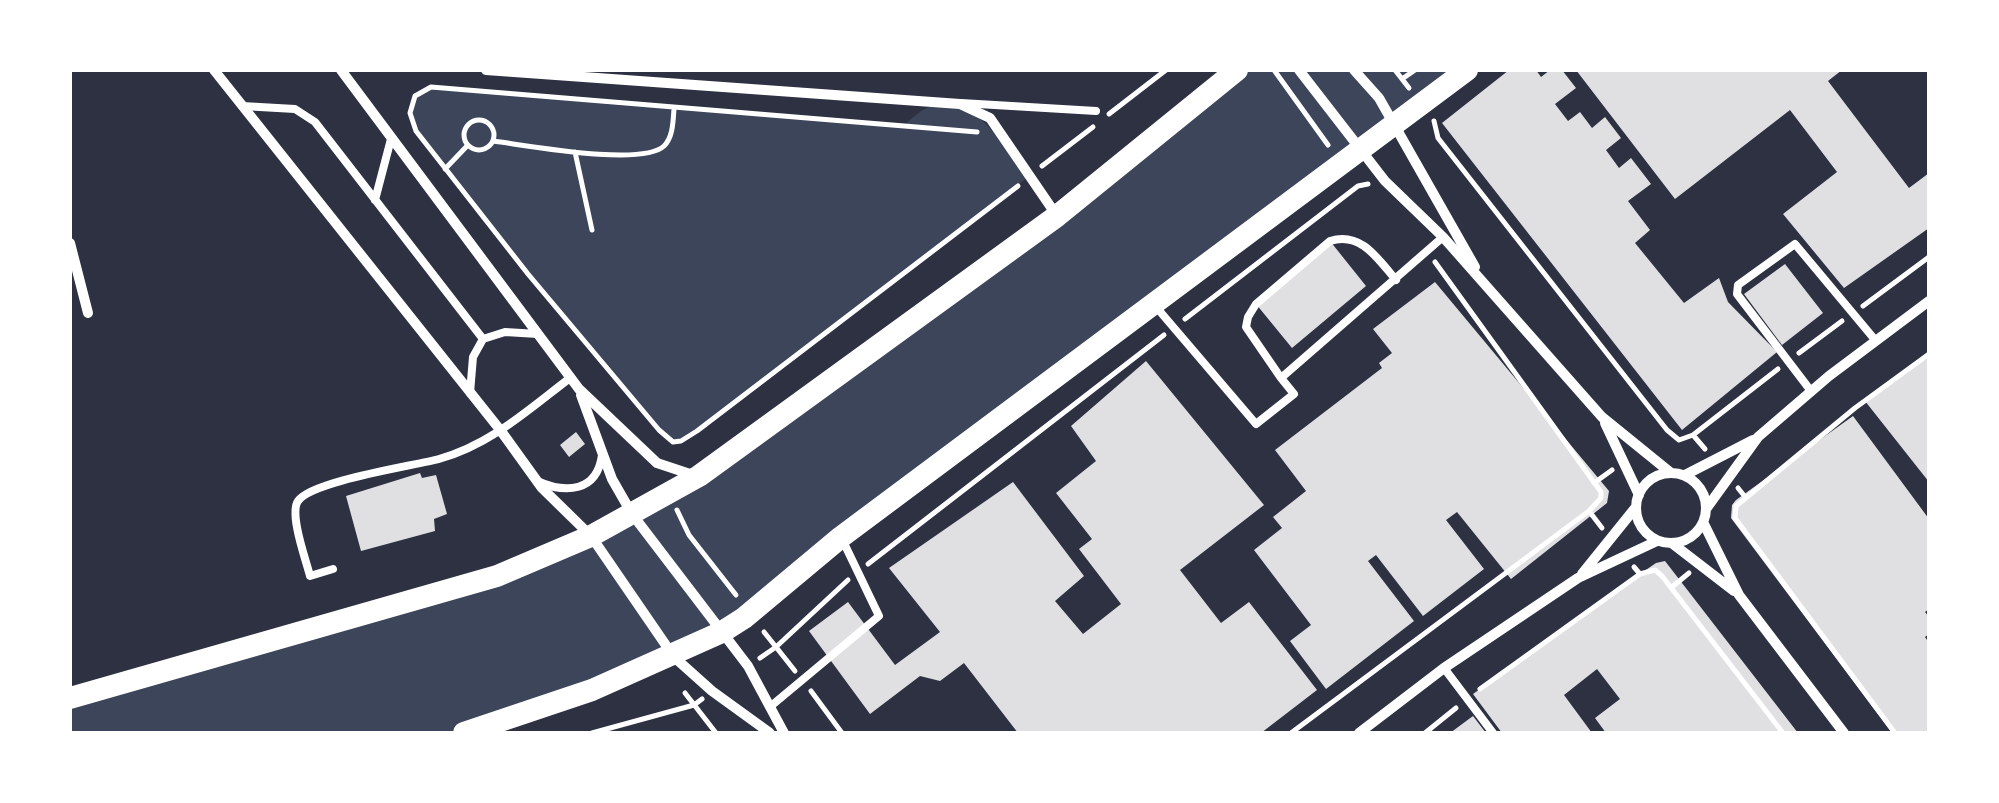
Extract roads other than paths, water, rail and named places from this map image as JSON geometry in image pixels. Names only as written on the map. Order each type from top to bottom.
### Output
[{"type":"highway","points":[[70,698],[497,576],[591,536],[670,494],[1057,216],[1237,70]]},
{"type":"highway","points":[[464,733],[592,690],[722,632],[841,537],[1467,70]]},
{"type":"street","points":[[214,70],[538,481],[591,536],[668,658],[770,733]]},
{"type":"street","points":[[340,70],[579,389],[657,463],[699,476]]},
{"type":"street","points":[[486,70],[944,102],[973,109],[990,118],[1057,216]]},
{"type":"street","points":[[1298,70],[1352,158],[1443,237],[1602,417],[1670,473]]},
{"type":"street","points":[[1354,70],[1396,124],[1482,281]]},
{"type":"street","points":[[70,243],[88,313]]},
{"type":"street","points":[[1685,475],[1758,437],[1811,391],[1929,301]]},
{"type":"street","points":[[579,389],[612,478],[632,514],[722,632],[771,706],[784,733]]},
{"type":"street","points":[[1602,417],[1637,501],[1641,527],[1657,541],[1673,544],[1739,595]]},
{"type":"street","points":[[1706,510],[1758,437]]},
{"type":"street","points":[[1578,578],[1651,479],[1670,473],[1685,475],[1701,489],[1706,510],[1704,522],[1691,537],[1673,544]]},
{"type":"street","points":[[1704,522],[1739,595],[1844,733]]},
{"type":"street","points":[[1359,733],[1444,668],[1578,578],[1657,541]]},
{"type":"lane","points":[[944,102],[1096,110]]},
{"type":"lane","points":[[242,106],[285,107],[309,116],[483,339]]},
{"type":"lane","points":[[375,200],[391,140]]},
{"type":"lane","points":[[1154,305],[1256,424],[1294,394],[1246,327],[1256,304],[1330,241],[1341,237],[1356,240],[1369,249],[1396,280]]},
{"type":"lane","points":[[1281,378],[1443,237]]},
{"type":"lane","points":[[1811,391],[1736,290],[1790,246],[1794,244],[1876,341]]},
{"type":"lane","points":[[470,392],[473,357],[483,339],[504,332],[538,334]]},
{"type":"lane","points":[[333,570],[310,576],[295,516],[298,501],[304,495],[346,480],[474,447],[570,378]]},
{"type":"lane","points":[[538,481],[563,490],[584,486],[600,468],[602,450]]},
{"type":"lane","points":[[771,706],[879,616],[841,537]]},
{"type":"lane","points":[[1444,668],[1493,733]]}]
